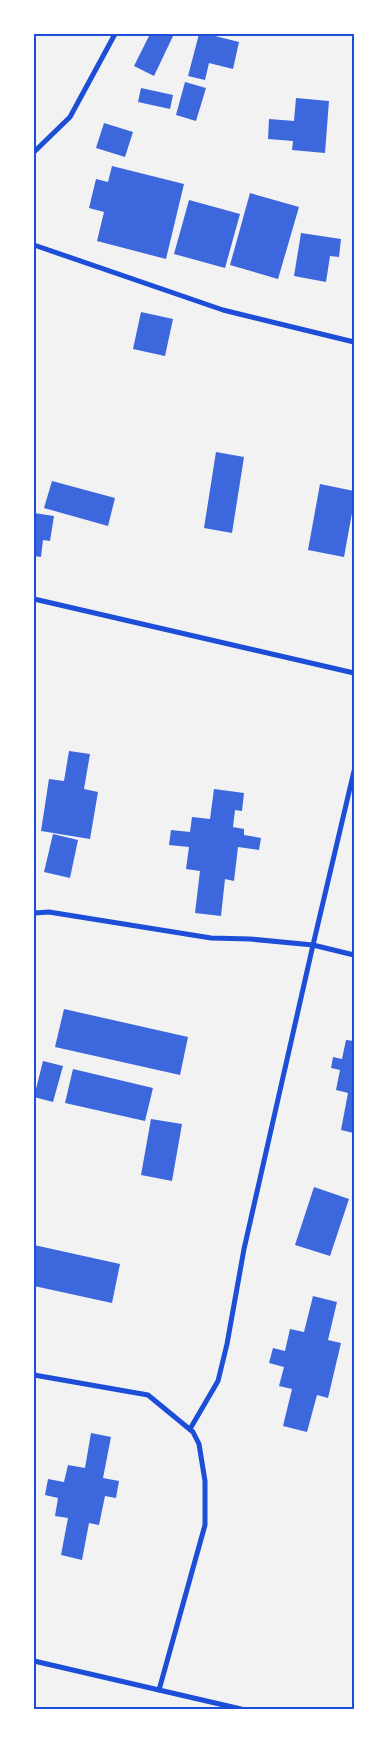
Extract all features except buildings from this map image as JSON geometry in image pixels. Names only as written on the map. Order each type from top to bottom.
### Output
[{"type":"street","points":[[34,152],[70,117],[115,34]]},
{"type":"street","points":[[34,245],[223,310],[354,342]]},
{"type":"street","points":[[34,599],[354,673]]},
{"type":"street","points":[[190,1430],[218,1381],[227,1344],[244,1249],[354,771]]},
{"type":"street","points":[[34,913],[49,912],[211,938],[250,939],[313,945],[354,955]]},
{"type":"street","points":[[34,1375],[148,1395],[190,1430],[199,1444],[205,1481],[205,1525],[160,1690]]},
{"type":"street","points":[[34,1661],[241,1709]]}]
